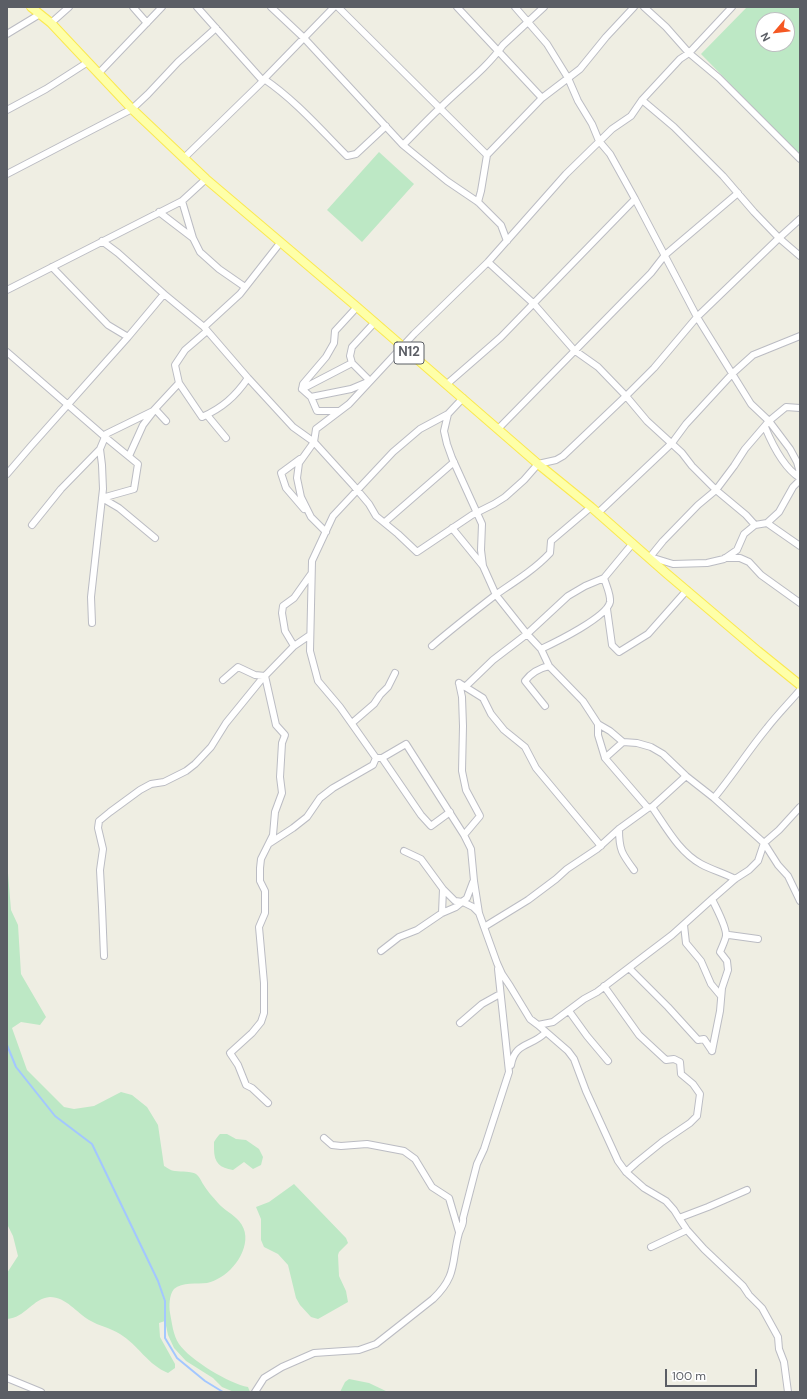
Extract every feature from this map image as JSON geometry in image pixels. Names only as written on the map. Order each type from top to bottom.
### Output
[{"type":"main road","name":"N12","points":[[31,7],[51,24],[132,109],[206,179],[375,322],[402,348],[447,384],[538,464],[591,507],[758,651],[800,685]]},
{"type":"street","points":[[51,24],[69,7]]},
{"type":"street","points":[[132,7],[147,23]]},
{"type":"street","points":[[99,73],[162,7]]},
{"type":"street","points":[[197,7],[263,80],[276,87],[302,110],[347,156],[356,154],[386,126]]},
{"type":"street","points":[[271,7],[304,38],[403,145],[447,181],[478,202],[501,225],[507,241]]},
{"type":"street","points":[[184,158],[334,7]]},
{"type":"street","points":[[338,7],[487,155]]},
{"type":"street","points":[[457,7],[542,98]]},
{"type":"street","points":[[515,7],[547,44],[568,78],[578,101],[592,124],[599,141],[610,154],[697,317],[751,404],[769,421],[790,449],[797,462],[800,473]]},
{"type":"street","points":[[403,145],[439,108],[482,69],[503,45],[544,7]]},
{"type":"street","points":[[478,202],[487,155],[542,98],[580,69],[606,36],[634,7]]},
{"type":"street","points":[[644,7],[666,27],[689,52],[719,78],[800,160]]},
{"type":"street","points":[[310,517],[301,497],[297,478],[299,463],[314,442],[316,429],[349,404],[414,334],[488,262],[566,174],[612,129],[631,116],[642,100],[680,59],[689,52],[732,7]]},
{"type":"street","points":[[7,34],[40,14]]},
{"type":"street","points":[[7,174],[132,109],[178,62],[216,28]]},
{"type":"street","points":[[7,110],[46,89],[88,62]]},
{"type":"street","points":[[642,100],[674,127],[724,176],[779,238],[800,256]]},
{"type":"street","points":[[7,282],[9,289],[159,212],[182,200],[206,179]]},
{"type":"street","points":[[498,429],[651,273],[665,255],[738,193]]},
{"type":"street","points":[[447,384],[501,337],[635,199]]},
{"type":"street","points":[[182,200],[193,238],[200,252],[219,270],[245,287]]},
{"type":"street","points":[[159,212],[193,238]]},
{"type":"street","points":[[102,241],[118,253],[205,329],[293,427],[314,442],[369,504],[376,516],[385,522],[417,552],[477,512],[505,497],[524,480],[538,464],[556,460],[563,456],[654,368],[697,317],[800,219]]},
{"type":"street","points":[[248,378],[238,392],[218,410],[202,417],[179,383],[175,365],[185,350],[240,294],[280,243]]},
{"type":"street","points":[[488,262],[534,304],[574,350],[598,367],[626,396],[647,421],[672,443],[716,490],[746,515],[755,525]]},
{"type":"street","points":[[52,267],[108,325],[128,337]]},
{"type":"street","points":[[7,474],[164,294]]},
{"type":"street","points":[[302,389],[303,384],[326,357],[334,343],[335,331],[357,307]]},
{"type":"street","points":[[370,381],[352,363],[350,356],[352,347],[375,322]]},
{"type":"street","points":[[598,513],[672,443],[686,424],[733,373],[753,355],[800,336]]},
{"type":"street","points":[[9,357],[68,404],[138,464],[134,488],[102,498]]},
{"type":"street","points":[[302,389],[352,363]]},
{"type":"street","points":[[311,397],[351,388],[370,381]]},
{"type":"street","points":[[129,456],[144,425],[154,410],[179,383]]},
{"type":"street","points":[[302,389],[311,397],[317,411],[339,411]]},
{"type":"street","points":[[450,812],[431,826],[421,815],[340,707],[318,681],[310,651],[311,574],[312,562],[333,516],[393,452],[420,429],[448,414],[463,398]]},
{"type":"street","points":[[765,427],[773,447],[793,473],[800,479],[793,487],[779,512],[767,523],[755,525],[744,534],[737,550],[724,558],[708,563],[673,564],[650,557],[698,504],[716,490],[745,448],[769,421],[786,407],[800,408]]},
{"type":"street","points":[[154,410],[166,421]]},
{"type":"street","points":[[32,525],[61,489],[100,448],[106,434],[154,410]]},
{"type":"street","points":[[448,414],[444,431],[447,444],[482,524],[481,550],[483,566]]},
{"type":"street","points":[[207,415],[226,438]]},
{"type":"street","points":[[92,623],[91,597],[103,489],[100,448]]},
{"type":"street","points":[[304,455],[281,473],[286,488],[310,517],[326,532]]},
{"type":"street","points":[[385,522],[454,462]]},
{"type":"street","points":[[102,498],[119,508],[155,538]]},
{"type":"street","points":[[432,646],[457,624],[546,557],[550,553],[551,541],[591,507]]},
{"type":"street","points":[[767,523],[800,546]]},
{"type":"street","points":[[452,528],[483,566],[496,595],[541,649],[549,666],[583,701],[598,724],[610,730],[623,742],[637,743],[651,747],[664,754],[686,776],[714,798],[764,843],[778,865],[788,876],[800,901]]},
{"type":"street","points":[[465,687],[493,660],[527,634],[568,596],[585,586],[604,578],[633,543]]},
{"type":"street","points":[[724,558],[740,558],[749,562],[761,575],[800,603]]},
{"type":"street","points":[[294,646],[285,631],[282,614],[284,606],[294,598],[311,574]]},
{"type":"street","points":[[604,578],[610,601],[607,609],[612,645],[619,652],[648,634],[687,590]]},
{"type":"street","points":[[541,649],[583,627],[607,609]]},
{"type":"street","points":[[104,956],[100,870],[103,849],[98,828],[99,821],[140,790],[151,784],[164,782],[186,771],[195,764],[211,747],[226,723],[265,676],[294,646],[310,635]]},
{"type":"street","points":[[545,706],[526,681],[528,677],[540,668],[549,666]]},
{"type":"street","points":[[223,680],[238,667],[255,675],[265,676]]},
{"type":"street","points":[[352,723],[374,704],[388,687],[395,673]]},
{"type":"street","points":[[265,676],[276,725],[285,735],[282,743],[280,777],[282,793],[275,812],[274,829],[261,859],[259,875],[265,891],[265,913],[259,927],[264,1013],[261,1022],[252,1033],[230,1053],[238,1065],[246,1085],[252,1088],[268,1103]]},
{"type":"street","points":[[464,835],[480,816],[466,790],[462,771],[462,697],[458,683],[483,698],[491,714],[504,730],[525,747],[536,768],[601,846]]},
{"type":"street","points":[[714,798],[767,728],[800,690]]},
{"type":"street","points":[[598,724],[598,735],[605,758],[650,808],[683,850],[692,859],[702,865],[736,879]]},
{"type":"street","points":[[605,758],[623,742]]},
{"type":"street","points":[[268,843],[293,828],[307,817],[320,798],[333,788],[373,765],[379,758],[406,744],[450,812],[464,835],[470,849],[479,913],[502,974],[530,1018],[568,1051],[574,1059],[586,1091],[618,1161],[626,1172],[644,1188],[666,1201],[674,1210],[687,1230],[704,1249],[743,1286],[749,1296],[762,1308],[778,1337],[779,1349],[784,1362],[788,1392]]},
{"type":"street","points":[[484,927],[528,900],[556,879],[566,869],[601,846],[619,829],[650,808],[686,776]]},
{"type":"street","points":[[538,1025],[553,1022],[629,968],[684,925],[712,899],[749,870],[758,861],[764,843],[779,830],[800,807]]},
{"type":"street","points":[[619,829],[621,851],[634,870]]},
{"type":"street","points":[[404,851],[420,859],[443,889],[455,901],[463,902],[473,907],[479,913]]},
{"type":"street","points":[[381,951],[399,937],[417,930],[442,913],[463,902],[467,898],[474,881]]},
{"type":"street","points":[[442,913],[443,889]]},
{"type":"street","points":[[629,968],[698,1040],[704,1039],[712,1051],[720,1011],[722,988],[728,970],[727,961],[720,952],[726,936],[725,927],[717,913],[712,899]]},
{"type":"street","points":[[684,925],[686,943],[701,961],[711,984],[721,996]]},
{"type":"street","points":[[726,936],[729,935],[758,939]]},
{"type":"street","points":[[497,963],[509,1072]]},
{"type":"street","points":[[604,986],[639,1035],[666,1060],[674,1059],[680,1062],[681,1074],[693,1084],[700,1094],[697,1116],[690,1123],[662,1142],[626,1172]]},
{"type":"street","points":[[460,1023],[482,1004],[500,994]]},
{"type":"street","points":[[569,1011],[608,1061]]},
{"type":"street","points":[[255,1392],[264,1378],[282,1367],[314,1353],[359,1350],[376,1344],[440,1292],[450,1277],[453,1269],[459,1232],[464,1222],[463,1218],[477,1164],[484,1149],[509,1072],[512,1056],[517,1050],[539,1039],[545,1032]]},
{"type":"street","points":[[324,1138],[332,1145],[342,1146],[367,1144],[404,1150],[415,1160],[432,1188],[449,1198],[459,1232]]},
{"type":"street","points":[[678,1218],[747,1190]]},
{"type":"street","points":[[652,1247],[687,1230]]},
{"type":"street","points":[[7,1378],[41,1392]]},
{"type":"green space","points":[[747,7],[800,7],[800,155],[701,54]]},
{"type":"green space","points":[[379,152],[414,184],[362,242],[327,210]]},
{"type":"green space","points":[[7,861],[11,910],[18,925],[21,974],[46,1017],[40,1025],[21,1022],[12,1028],[27,1070],[64,1107],[74,1109],[94,1106],[121,1092],[132,1095],[147,1107],[158,1125],[164,1166],[174,1171],[196,1174],[218,1203],[234,1216],[244,1228],[245,1244],[233,1267],[221,1277],[207,1283],[185,1284],[174,1289],[170,1297],[170,1310],[175,1337],[184,1350],[201,1364],[221,1376],[248,1387],[250,1392],[234,1392],[222,1387],[213,1378],[186,1361],[174,1348],[168,1335],[165,1321],[159,1323],[160,1337],[175,1364],[175,1368],[168,1373],[155,1365],[120,1334],[89,1320],[66,1302],[56,1298],[44,1298],[19,1315],[7,1319],[7,1273],[18,1256],[13,1236],[7,1224]]},
{"type":"green space","points":[[220,1134],[227,1134],[236,1139],[246,1140],[259,1149],[263,1157],[261,1165],[253,1169],[244,1162],[233,1170],[221,1166],[214,1154],[214,1142]]},
{"type":"green space","points":[[294,1184],[346,1238],[348,1243],[338,1255],[339,1276],[346,1291],[348,1302],[318,1319],[311,1317],[296,1298],[288,1265],[278,1254],[264,1247],[261,1240],[261,1219],[256,1207],[269,1202]]},
{"type":"green space","points":[[349,1379],[369,1383],[388,1392],[340,1392],[345,1382]]},
{"type":"waterway","points":[[7,1045],[16,1067],[55,1116],[92,1144],[158,1281],[165,1301],[165,1338],[177,1358],[205,1381],[223,1392]]}]
